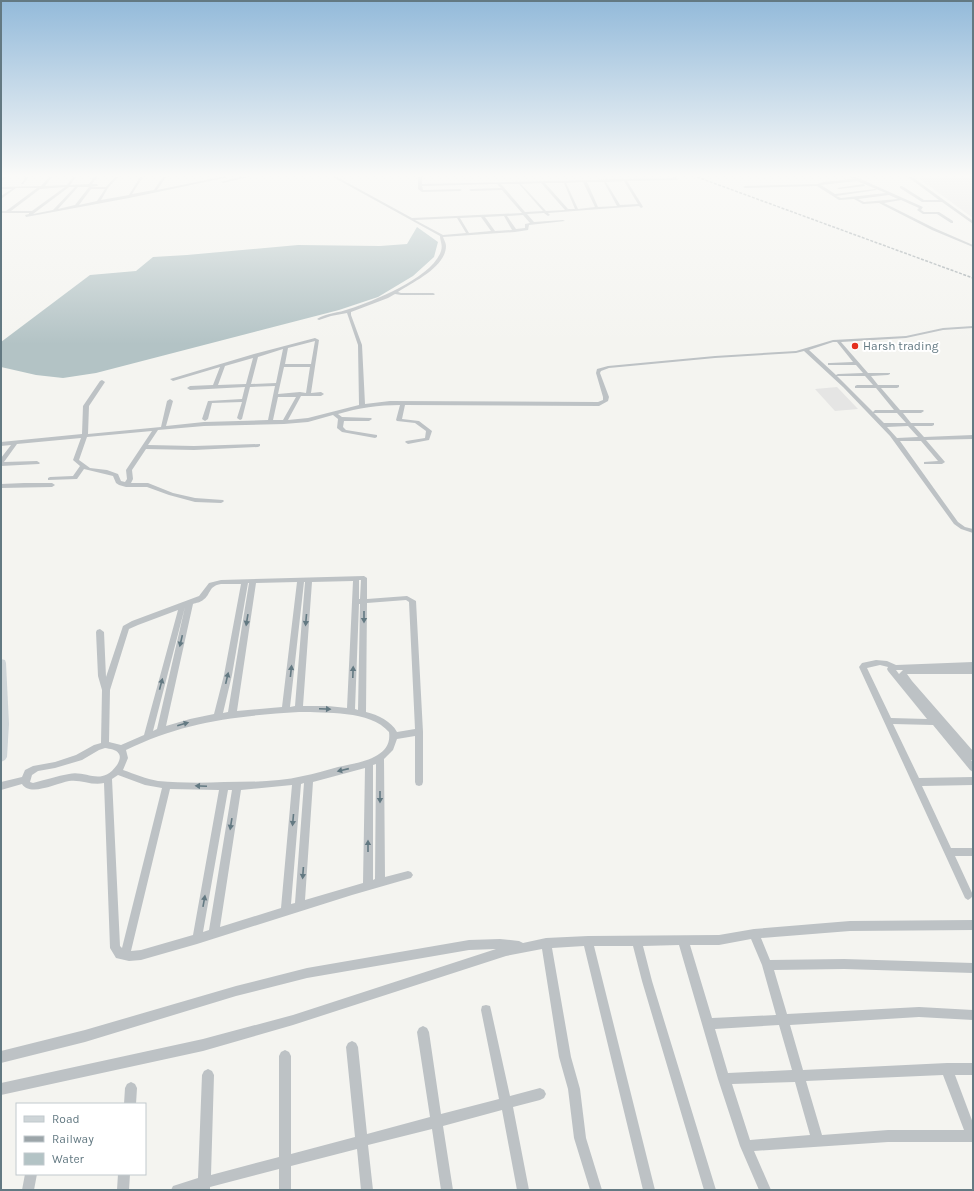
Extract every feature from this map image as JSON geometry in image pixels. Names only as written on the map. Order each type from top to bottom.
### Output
[{"type":"main road","points":[[1,663],[3,724],[1,757]]},
{"type":"street","points":[[436,233],[442,236],[486,233]]},
{"type":"street","points":[[443,233],[448,235]]},
{"type":"street","points":[[941,233],[973,246]]},
{"type":"street","points":[[319,319],[330,314],[349,311],[386,297],[420,278],[434,267],[444,251],[442,236]]},
{"type":"street","points":[[394,292],[401,294],[433,294]]},
{"type":"street","points":[[349,311],[348,315],[360,345],[362,406]]},
{"type":"street","points":[[1,444],[204,424],[308,420],[362,406],[403,403],[599,404],[605,401],[606,397],[598,373],[599,370],[608,367],[715,357],[796,352],[828,342],[906,337],[943,330],[973,327]]},
{"type":"street","points":[[173,379],[316,339],[308,394]]},
{"type":"street","points":[[838,341],[942,462],[926,463]]},
{"type":"street","points":[[270,422],[286,347]]},
{"type":"street","points":[[806,350],[845,386],[883,425],[956,523],[963,528],[973,531]]},
{"type":"street","points":[[240,418],[256,355]]},
{"type":"street","points":[[830,364],[857,363]]},
{"type":"street","points":[[216,387],[223,365]]},
{"type":"street","points":[[283,366],[313,365]]},
{"type":"street","points":[[838,375],[888,374]]},
{"type":"street","points":[[102,382],[86,406],[85,435],[76,458],[78,462],[88,469],[116,474],[128,472],[156,429]]},
{"type":"street","points":[[190,388],[278,384]]},
{"type":"street","points":[[857,387],[897,386]]},
{"type":"street","points":[[284,422],[300,394]]},
{"type":"street","points":[[276,396],[321,394]]},
{"type":"street","points":[[205,419],[210,402],[244,400]]},
{"type":"street","points":[[163,428],[170,401]]},
{"type":"street","points":[[403,403],[399,420],[417,422],[429,430],[427,439],[408,442]]},
{"type":"street","points":[[875,412],[921,411]]},
{"type":"street","points":[[334,413],[341,419],[369,419]]},
{"type":"street","points":[[341,419],[340,428],[344,431],[375,436]]},
{"type":"street","points":[[883,425],[932,424]]},
{"type":"street","points":[[895,440],[973,437]]},
{"type":"street","points":[[1,463],[15,443]]},
{"type":"street","points":[[145,447],[194,448],[258,445]]},
{"type":"street","points":[[1,463],[37,463]]},
{"type":"street","points":[[1,486],[51,482],[75,478],[84,465]]},
{"type":"street","points":[[126,485],[131,476],[128,472]]},
{"type":"street","points":[[116,474],[118,482],[126,485],[148,485],[171,494],[195,500],[221,501]]},
{"type":"street","points":[[105,745],[106,690],[126,628],[135,623],[182,607],[202,598],[208,587],[212,584],[221,582],[360,579]]},
{"type":"street","points":[[360,579],[364,602],[362,714]]},
{"type":"street","points":[[351,711],[355,602],[360,579]]},
{"type":"street","points":[[286,710],[300,581]]},
{"type":"street","points":[[299,709],[309,581]]},
{"type":"street","points":[[232,714],[249,582]]},
{"type":"street","points":[[218,716],[249,582]]},
{"type":"street","points":[[355,602],[407,598],[412,601],[419,732],[419,782]]},
{"type":"street","points":[[161,731],[190,603]]},
{"type":"street","points":[[148,735],[182,607]]},
{"type":"street","points":[[100,632],[102,676],[106,690]]},
{"type":"street","points":[[968,895],[863,667],[865,665],[876,663],[888,664],[894,667],[973,665]]},
{"type":"street","points":[[894,667],[890,668],[893,673],[973,768]]},
{"type":"street","points":[[973,671],[906,671],[903,674],[909,683],[973,757]]},
{"type":"street","points":[[118,771],[154,784],[167,785],[237,786],[297,781],[359,767],[380,758],[392,746],[394,736],[392,730],[386,723],[378,718],[351,711],[331,709],[299,709],[232,714],[199,720],[148,735],[121,749]]},
{"type":"street","points":[[888,722],[943,722]]},
{"type":"street","points":[[394,736],[419,732]]},
{"type":"street","points":[[105,745],[112,745],[121,749],[125,756],[124,762],[118,771],[108,778],[92,782],[76,777],[70,777],[34,787],[27,785],[25,780],[28,773],[36,768],[55,765],[78,758],[97,747],[105,745]]},
{"type":"street","points":[[380,758],[380,882]]},
{"type":"street","points":[[368,885],[369,762]]},
{"type":"street","points":[[108,778],[115,948],[120,954],[141,955],[198,939],[368,885],[408,875]]},
{"type":"street","points":[[300,906],[309,778]]},
{"type":"street","points":[[1,786],[25,780]]},
{"type":"street","points":[[286,910],[297,781]]},
{"type":"street","points":[[916,782],[972,782]]},
{"type":"street","points":[[125,955],[167,785]]},
{"type":"street","points":[[198,939],[224,786]]},
{"type":"street","points":[[214,934],[237,786]]},
{"type":"street","points":[[949,852],[973,852]]},
{"type":"street","points":[[1,1089],[203,1045],[294,1020],[506,951],[546,943],[637,940],[719,940],[754,934],[850,926],[973,925]]},
{"type":"street","points":[[754,934],[767,965],[818,1141]]},
{"type":"street","points":[[637,940],[710,1190]]},
{"type":"street","points":[[683,940],[724,1080],[746,1146],[765,1190]]},
{"type":"street","points":[[588,941],[649,1190]]},
{"type":"street","points":[[546,943],[566,1057],[574,1089],[580,1138],[596,1190]]},
{"type":"street","points":[[1,1057],[85,1036],[236,991],[307,973],[469,945],[500,944],[524,947]]},
{"type":"street","points":[[767,965],[810,962],[847,962],[973,968]]},
{"type":"street","points":[[486,1010],[523,1190]]},
{"type":"street","points":[[708,1024],[919,1012],[973,1015]]},
{"type":"street","points":[[423,1032],[448,1190]]},
{"type":"street","points":[[352,1047],[367,1190]]},
{"type":"street","points":[[285,1056],[285,1190]]},
{"type":"street","points":[[746,1146],[888,1136],[972,1136],[947,1069]]},
{"type":"street","points":[[724,1080],[973,1069]]},
{"type":"street","points":[[205,1186],[208,1075]]},
{"type":"street","points":[[130,1103],[131,1088]]},
{"type":"street","points":[[178,1190],[205,1186],[284,1162],[540,1094]]},
{"type":"street","points":[[28,1190],[31,1175]]},
{"type":"street","points":[[123,1190],[124,1175]]},
{"type":"shaded area","points":[[837,387],[858,409],[835,411],[815,389]]},
{"type":"water","points":[[414,233],[425,233],[438,242],[434,257],[413,276],[378,297],[339,310],[96,373],[63,378],[36,375],[1,367],[1,342],[90,275],[136,271],[153,257],[298,245],[380,246],[407,244]]},
{"type":"railway","points":[[849,233],[973,278]]},
{"type":"place","name":"Harsh trading","points":[[855,346]]}]
